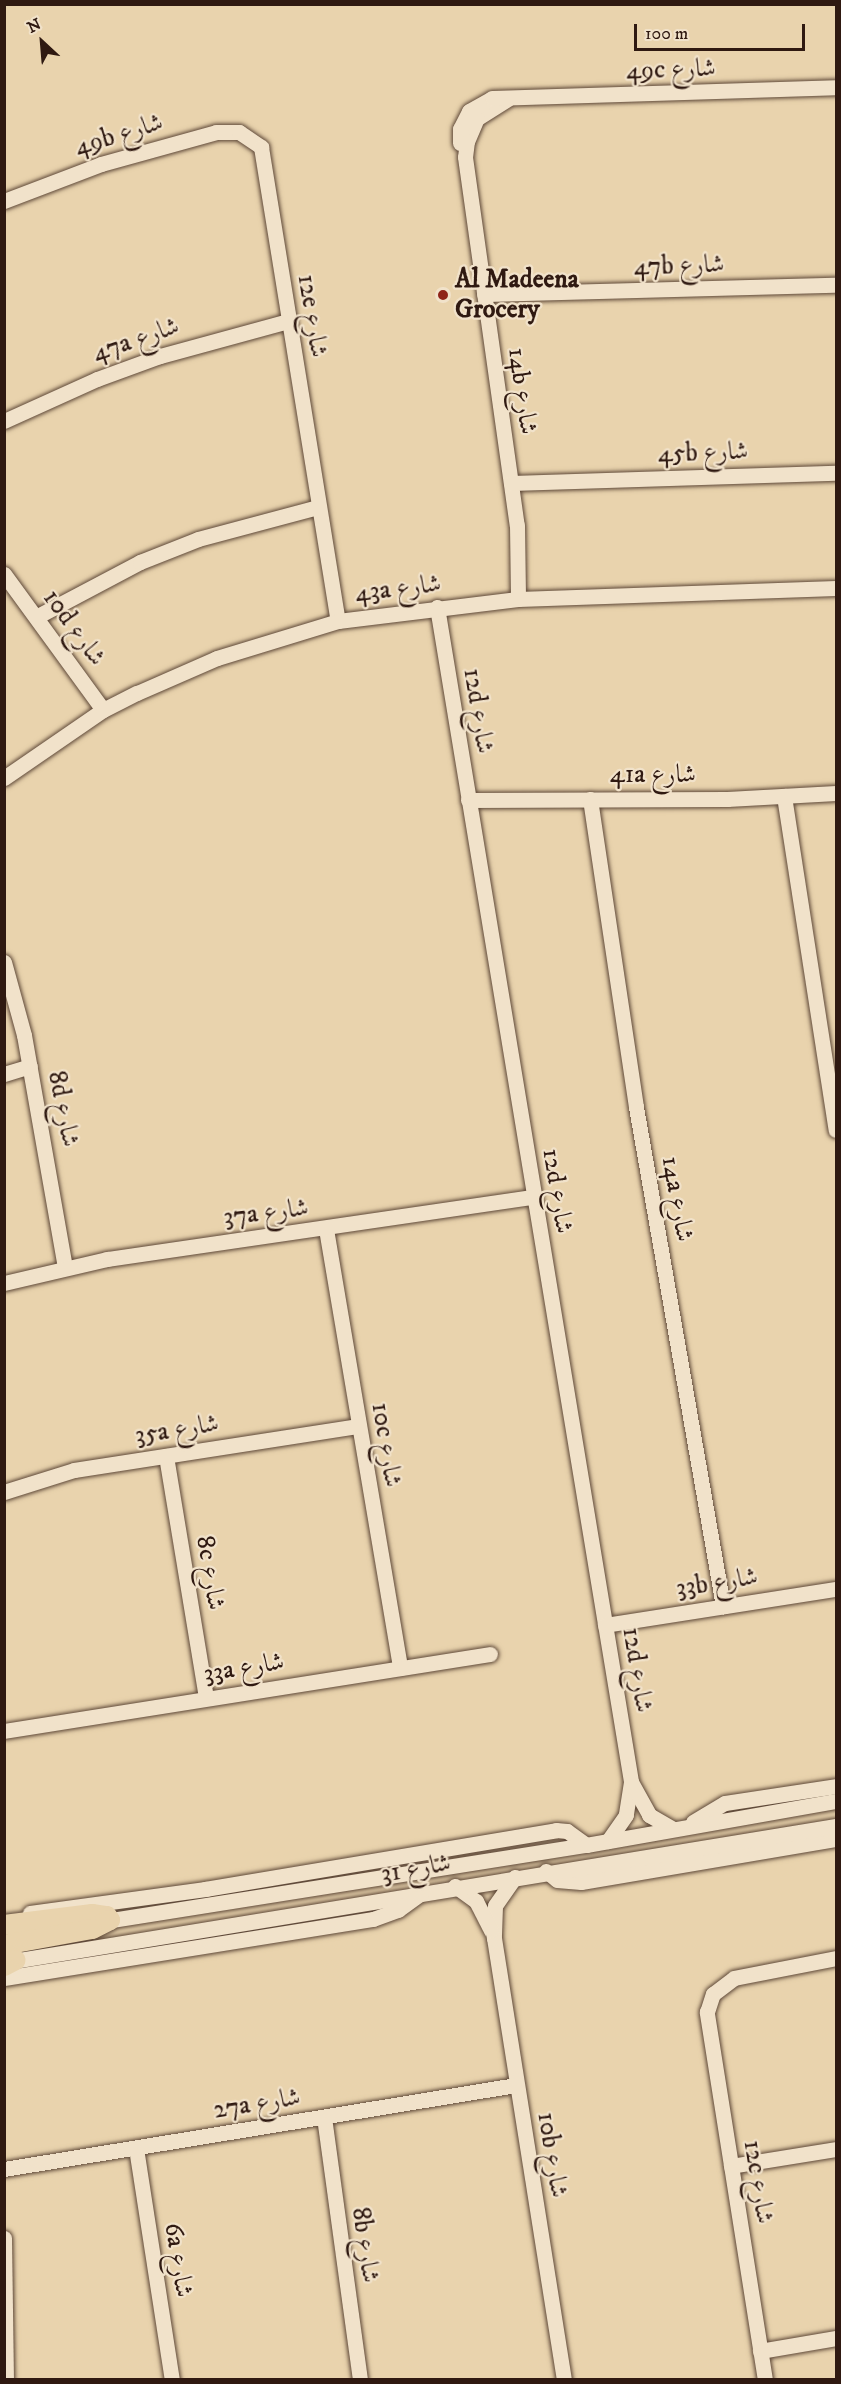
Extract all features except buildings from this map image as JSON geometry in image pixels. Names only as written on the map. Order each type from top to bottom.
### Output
[{"type":"main road","points":[[4,1924],[92,1914],[107,1916],[110,1920],[92,1929],[7,1958]]},
{"type":"street","name":"49c شارع","points":[[473,115],[508,99],[837,87]]},
{"type":"street","name":"14b شارع","points":[[473,115],[465,157],[517,525],[524,599]]},
{"type":"street","name":"49b شارع","points":[[4,201],[153,147],[223,131],[251,137]]},
{"type":"street","name":"12e شارع","points":[[251,137],[261,147],[265,159],[288,321],[338,621]]},
{"type":"street","name":"47b شارع","points":[[485,299],[837,283]]},
{"type":"street","name":"47a شارع","points":[[4,421],[97,379],[160,356],[288,321]]},
{"type":"street","name":"45b شارع","points":[[512,489],[571,481],[837,474]]},
{"type":"street","points":[[36,618],[140,562],[198,539],[318,507]]},
{"type":"street","name":"10d شارع","points":[[4,574],[104,711]]},
{"type":"street","name":"43a شارع","points":[[4,778],[104,711],[217,658],[338,621],[437,607],[524,599],[837,588]]},
{"type":"street","name":"12d شارع","points":[[437,607],[631,1782],[626,1815],[608,1841]]},
{"type":"street","name":"41a شارع","points":[[468,800],[784,796],[837,793]]},
{"type":"street","points":[[784,796],[837,1130]]},
{"type":"street","name":"14a شارع","points":[[590,799],[636,1107],[723,1606]]},
{"type":"street","name":"8d شارع","points":[[4,962],[30,1066],[65,1267]]},
{"type":"street","points":[[4,1074],[30,1066]]},
{"type":"street","name":"37a شارع","points":[[4,1283],[65,1267],[156,1251],[326,1229],[534,1197]]},
{"type":"street","name":"10c شارع","points":[[326,1229],[400,1668]]},
{"type":"street","name":"35a شارع","points":[[4,1492],[74,1470],[359,1426]]},
{"type":"street","name":"8c شارع","points":[[166,1456],[206,1698]]},
{"type":"street","name":"33b شارع","points":[[605,1625],[837,1589]]},
{"type":"street","name":"33a شارع","points":[[4,1731],[490,1654]]},
{"type":"street","name":"12d شارع","points":[[631,1782],[649,1815],[673,1829]]},
{"type":"street","points":[[691,1825],[725,1803],[837,1786]]},
{"type":"street","name":"شارع 31","points":[[4,1935],[586,1845],[837,1801]]},
{"type":"street","name":"شارع 31","points":[[7,1958],[86,1950],[455,1886],[837,1826]]},
{"type":"street","points":[[4,1917],[205,1889],[556,1830],[567,1832],[586,1845]]},
{"type":"street","points":[[546,1872],[557,1880],[581,1882],[837,1839]]},
{"type":"street","name":"10b شارع","points":[[515,1877],[495,1906],[494,1938],[564,2379]]},
{"type":"street","name":"10b شارع","points":[[455,1886],[482,1907],[494,1938]]},
{"type":"street","points":[[4,1978],[107,1959],[373,1919],[398,1911],[423,1892]]},
{"type":"street","points":[[86,1950],[107,1959]]},
{"type":"street","name":"12c شارع","points":[[765,2379],[708,2023],[713,1994],[734,1978],[837,1958]]},
{"type":"street","name":"27a شارع","points":[[4,2169],[516,2085]]},
{"type":"street","name":"8b شارع","points":[[324,2117],[360,2379]]},
{"type":"street","name":"6a شارع","points":[[136,2148],[172,2379]]},
{"type":"street","points":[[731,2166],[837,2149]]},
{"type":"street","points":[[4,2238],[6,2379]]},
{"type":"street","points":[[760,2351],[837,2338]]},
{"type":"place","name":"Al Madeena Grocery","points":[[443,295]]}]
